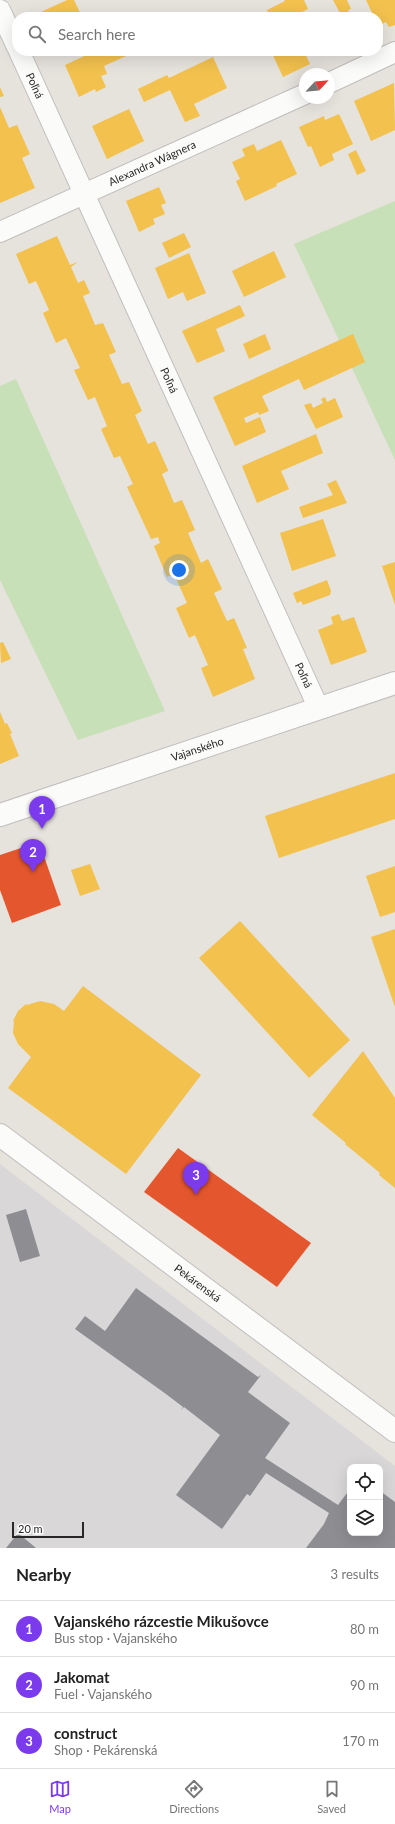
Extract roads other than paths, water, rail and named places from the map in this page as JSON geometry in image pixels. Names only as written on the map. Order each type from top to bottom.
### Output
[{"type":"street","points":[[0,10],[12,36]]},
{"type":"street","points":[[335,80],[395,52]]},
{"type":"street","name":"Poľná","points":[[21,56],[319,709]]},
{"type":"street","name":"Alexandra Wágnera","points":[[0,232],[299,97]]},
{"type":"street","name":"Vajanského","points":[[0,815],[395,683]]},
{"type":"street","name":"Pekárenská","points":[[0,1135],[395,1431]]},
{"type":"place","name":"Vajanského rázcestie Mikušovce","points":[[42,829]]},
{"type":"place","name":"Jakomat","points":[[33,872]]},
{"type":"place","name":"construct","points":[[196,1195]]}]
